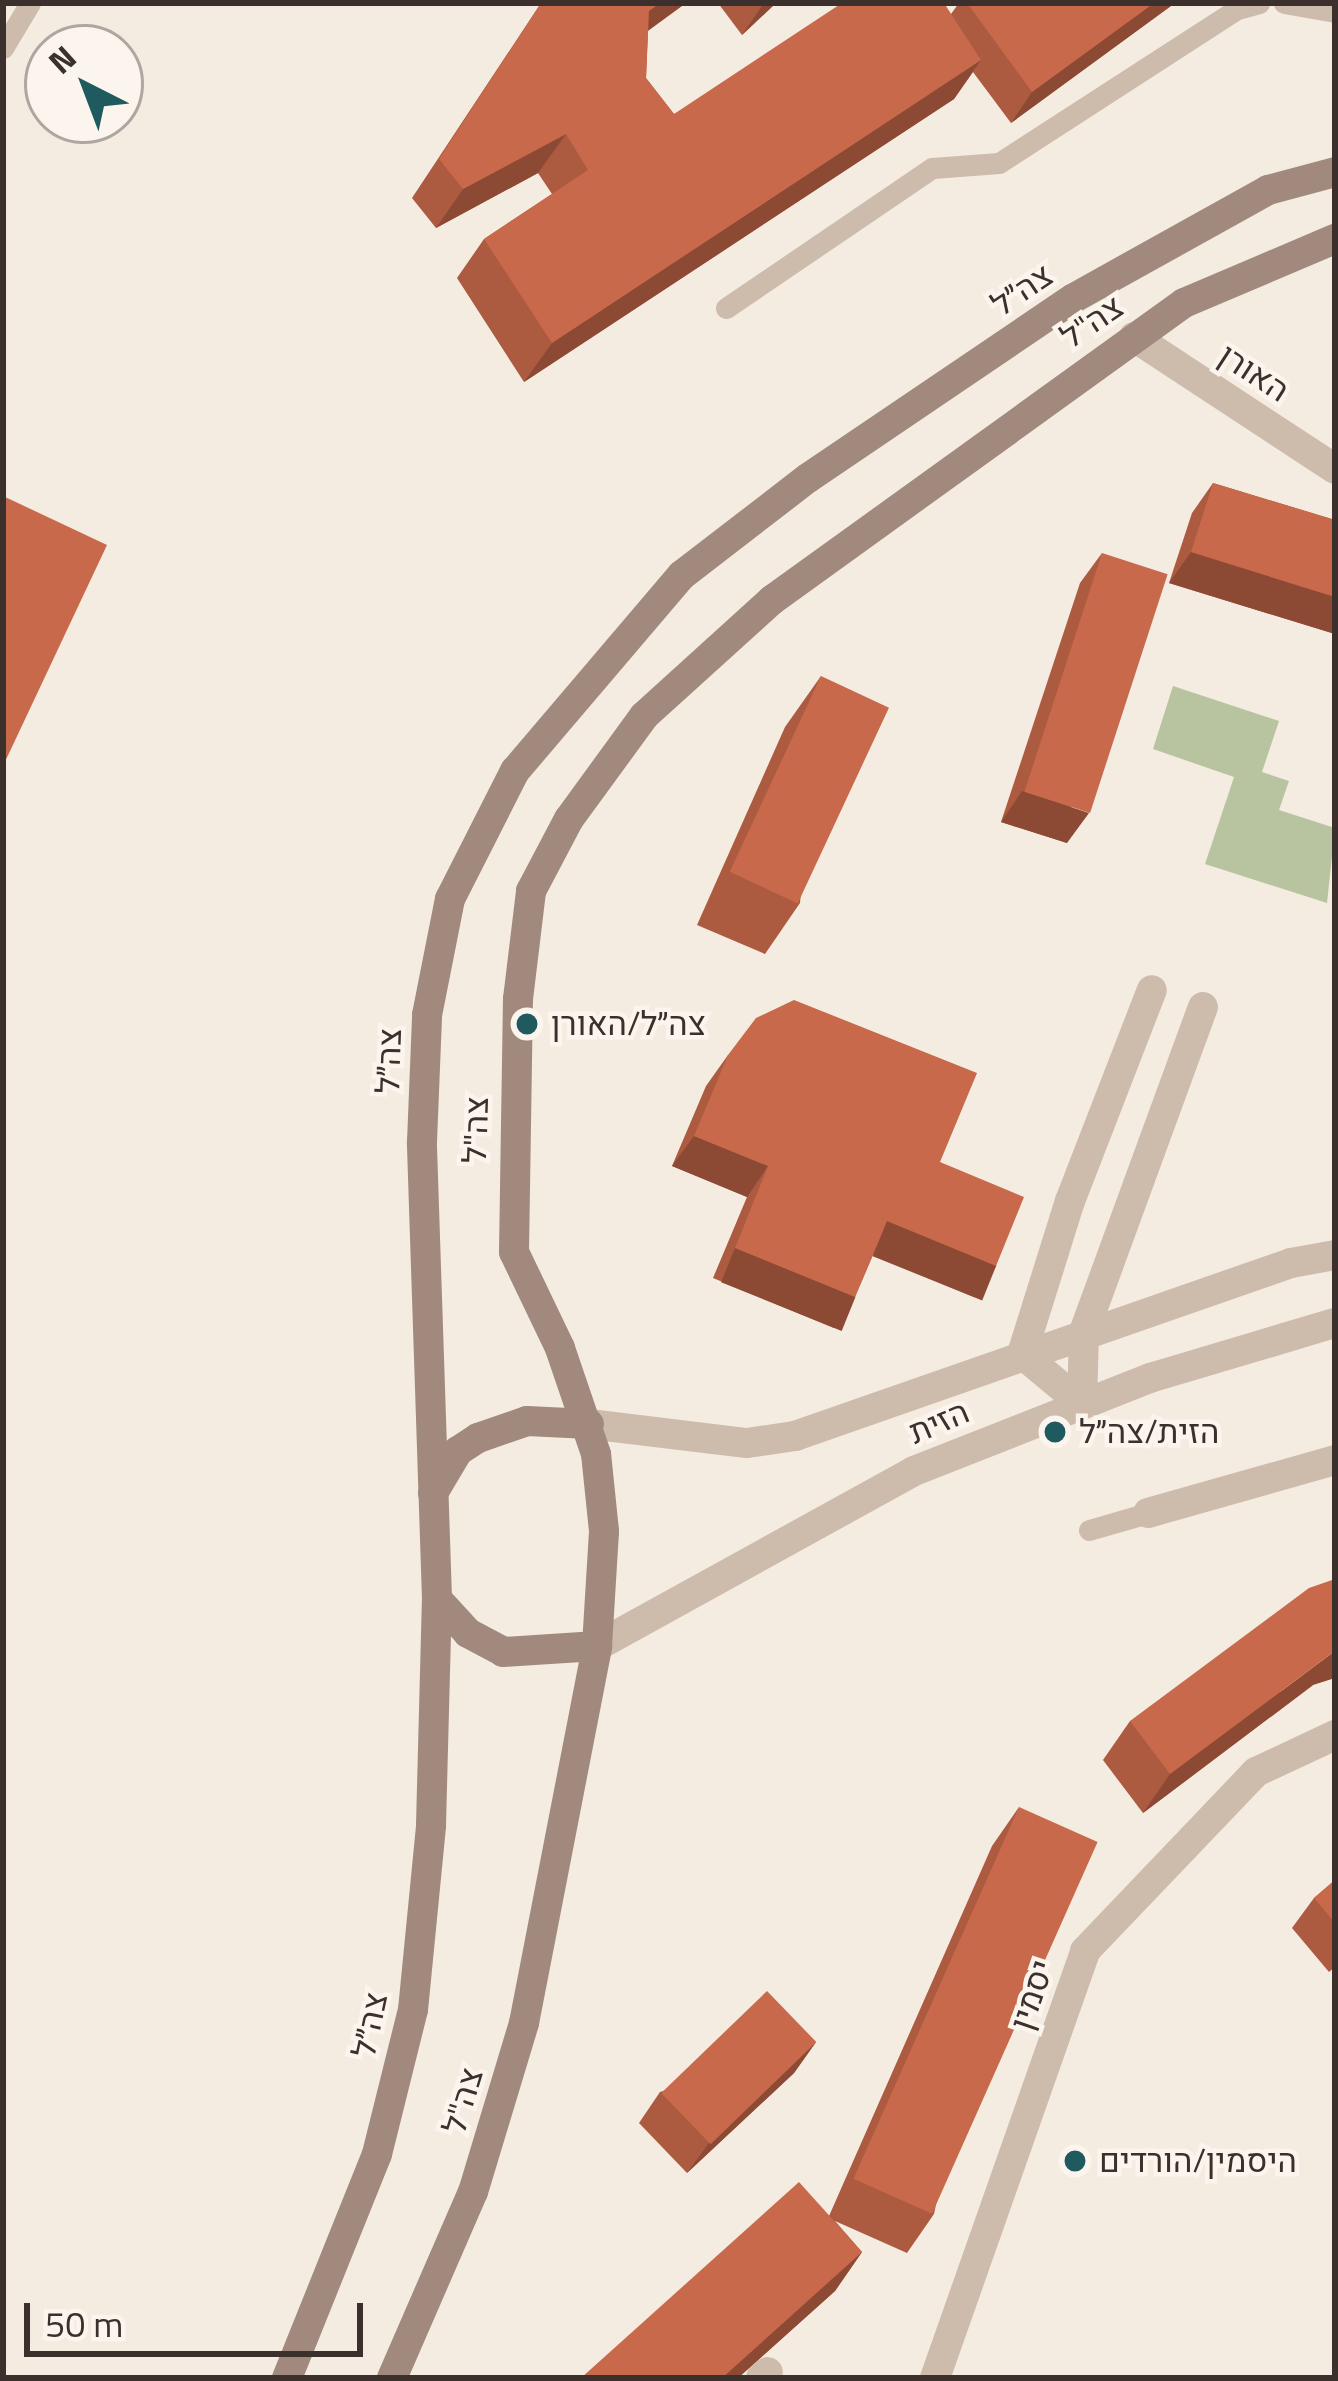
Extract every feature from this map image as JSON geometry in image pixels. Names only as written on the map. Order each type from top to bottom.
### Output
[{"type":"main road","name":"צה״ל","points":[[287,2378],[377,2154],[412,2010],[430,1825],[437,1599],[423,1258],[427,1016],[450,898],[515,771],[682,575],[808,478],[1185,231],[1268,190],[1335,172]]},
{"type":"main road","name":"צה\"ל","points":[[392,2378],[473,2192],[524,2024],[597,1646],[604,1531],[589,1424],[514,1252],[518,999],[531,892],[569,819],[644,716],[691,670],[818,564],[1184,303],[1335,239]]},
{"type":"main road","points":[[433,1493],[458,1451],[493,1431],[527,1421],[589,1424]]},
{"type":"main road","points":[[437,1599],[468,1633],[503,1652],[597,1646]]},
{"type":"street","name":"האורן","points":[[1134,337],[1335,469]]},
{"type":"street","points":[[1082,1404],[1022,1354],[1070,1201],[1152,990]]},
{"type":"street","points":[[1082,1404],[1084,1332],[1203,1007]]},
{"type":"street","name":"הזית","points":[[589,1424],[747,1443],[794,1436],[1084,1332],[1335,1255]]},
{"type":"street","name":"הזית","points":[[597,1646],[914,1471],[1082,1404],[1335,1323]]},
{"type":"street","points":[[1148,1513],[1335,1460]]},
{"type":"street","name":"יסמין","points":[[935,2378],[1085,1951],[1256,1772],[1335,1735]]},
{"type":"lane","points":[[3,48],[30,3]]},
{"type":"lane","points":[[726,308],[932,168],[999,163],[1237,9],[1259,3]]},
{"type":"lane","points":[[1284,3],[1335,12]]},
{"type":"lane","points":[[1089,1530],[1148,1513]]},
{"type":"green space","points":[[1173,686],[1279,721],[1262,772],[1289,781],[1279,810],[1335,828],[1327,903],[1205,864],[1234,777],[1153,749]]},
{"type":"building","points":[[541,3],[660,3],[649,11],[646,78],[674,114],[842,3],[944,3],[981,60],[552,343],[484,239],[588,170],[566,134],[463,189],[439,159]]},
{"type":"building","points":[[967,3],[1154,3],[1032,92]]},
{"type":"building","points":[[1213,483],[1335,520],[1335,597],[1191,552]]},
{"type":"building","points":[[3,496],[107,545],[3,766]]},
{"type":"building","points":[[1102,553],[1168,574],[1090,813],[1024,792]]},
{"type":"building","points":[[821,676],[889,708],[798,903],[730,872]]},
{"type":"building","points":[[794,1000],[977,1073],[940,1162],[1024,1197],[996,1266],[887,1221],[855,1297],[735,1248],[768,1166],[694,1136],[728,1055],[756,1018]]},
{"type":"building","points":[[1335,1579],[1335,1651],[1170,1774],[1130,1721],[1309,1588]]},
{"type":"building","points":[[1019,1807],[1098,1842],[932,2214],[853,2179]]},
{"type":"building","points":[[1335,1880],[1335,1923],[1314,1898]]},
{"type":"building","points":[[767,1991],[816,2042],[711,2144],[661,2093]]},
{"type":"building","points":[[799,2182],[862,2252],[722,2378],[581,2378]]},
{"type":"place","name":"צה״ל/האורן","points":[[527,1024]]},
{"type":"place","name":"הזית/צה״ל","points":[[1055,1432]]},
{"type":"place","name":"היסמין/הורדים","points":[[1075,2161]]}]
